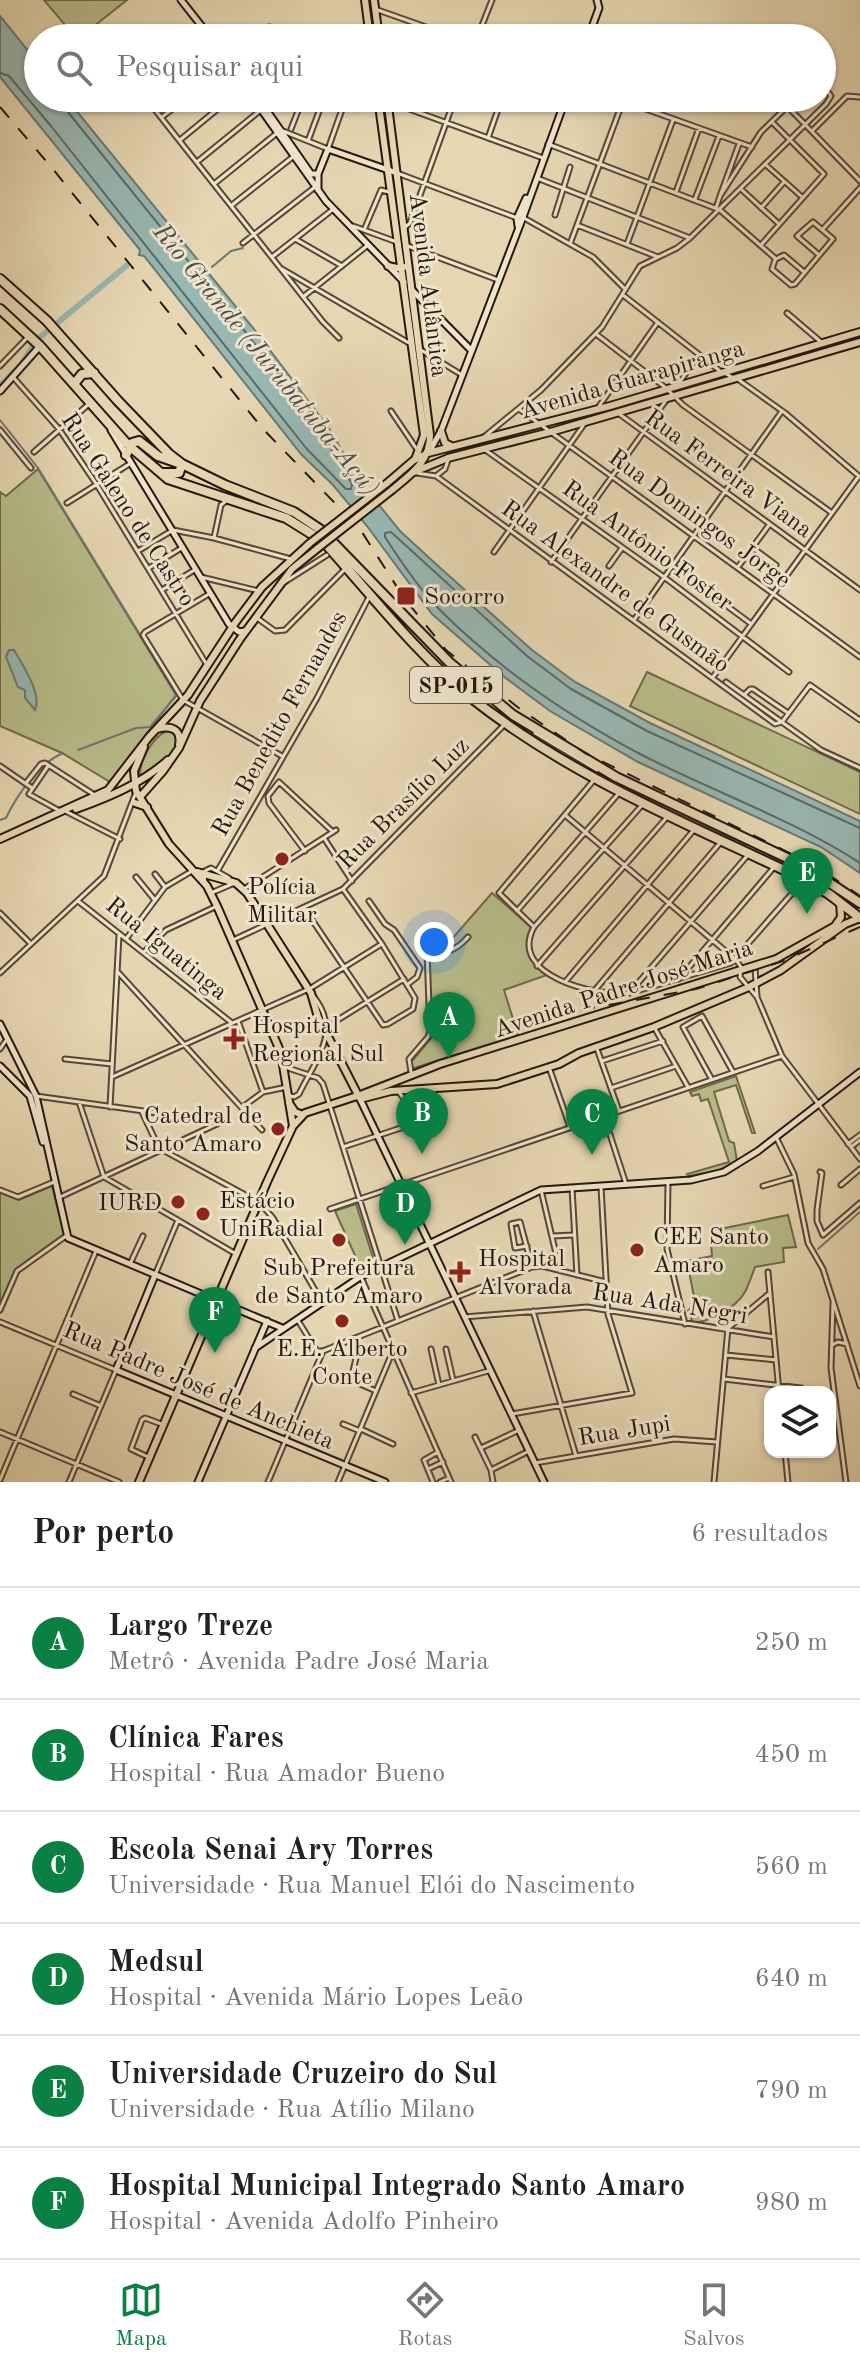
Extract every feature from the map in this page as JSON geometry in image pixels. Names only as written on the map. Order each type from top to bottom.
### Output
[{"type":"highway","name":"SP-015","points":[[0,279],[50,324],[182,468],[294,512],[321,530],[449,662],[513,715],[616,777],[804,866],[860,905]]},
{"type":"highway","name":"SP-015","points":[[0,309],[35,341],[74,384],[129,455],[176,483],[271,512],[303,527],[323,541],[446,676],[505,724],[594,780],[805,880],[860,918]]},
{"type":"highway","points":[[67,377],[75,374],[85,363]]},
{"type":"highway","points":[[74,384],[82,374],[94,373]]},
{"type":"highway","points":[[129,455],[134,442],[141,442],[158,456],[182,468]]},
{"type":"highway","points":[[157,471],[170,475],[182,468]]},
{"type":"highway","points":[[737,848],[747,848],[750,841]]},
{"type":"main road","points":[[365,0],[368,24]]},
{"type":"main road","points":[[374,0],[377,24]]},
{"type":"main road","name":"Avenida Atlântica","points":[[384,112],[390,193],[430,435],[428,453]]},
{"type":"main road","name":"Avenida Atlântica","points":[[385,112],[397,173],[411,289],[416,299],[415,347],[424,440]]},
{"type":"main road","points":[[388,266],[400,268],[408,262]]},
{"type":"main road","name":"Avenida Guarapiranga","points":[[414,460],[428,453],[597,409],[860,332]]},
{"type":"main road","name":"Avenida Guarapiranga","points":[[414,472],[448,458],[550,432],[860,342]]},
{"type":"main road","points":[[804,359],[807,347]]},
{"type":"main road","points":[[441,431],[445,443],[455,446]]},
{"type":"main road","points":[[0,841],[108,790],[155,729],[183,700],[259,591],[291,559],[414,460],[424,440]]},
{"type":"main road","points":[[147,807],[146,796],[178,749],[211,683],[292,569],[414,472],[428,453]]},
{"type":"main road","points":[[137,790],[178,749],[180,736],[176,730],[167,726],[155,729]]},
{"type":"main road","points":[[149,737],[135,766],[137,790],[169,844],[209,890],[233,940],[285,1067],[293,1126]]},
{"type":"main road","points":[[63,812],[115,794],[137,790],[163,771]]},
{"type":"main road","points":[[133,805],[147,807]]},
{"type":"main road","points":[[194,870],[203,876],[236,883],[244,889],[309,991],[359,1098]]},
{"type":"main road","name":"Avenida Padre José Maria","points":[[359,1098],[378,1086],[793,952],[835,926],[841,917],[840,902]]},
{"type":"main road","name":"Avenida Padre José Maria","points":[[302,1115],[359,1098],[398,1091],[434,1090],[471,1083],[497,1084],[550,1067],[749,987],[797,959],[845,924],[860,918]]},
{"type":"main road","points":[[793,952],[797,954],[797,959]]},
{"type":"main road","points":[[353,1086],[362,1090],[378,1086]]},
{"type":"main road","points":[[139,1482],[259,1202],[293,1126],[302,1115],[295,1112],[288,1095]]},
{"type":"street","points":[[183,0],[202,24]]},
{"type":"street","points":[[483,24],[492,0]]},
{"type":"street","points":[[593,24],[599,8],[597,0]]},
{"type":"street","points":[[375,9],[417,24]]},
{"type":"street","points":[[836,107],[847,96],[859,97]]},
{"type":"street","points":[[157,112],[339,338]]},
{"type":"street","points":[[162,117],[169,112]]},
{"type":"street","points":[[180,140],[214,112]]},
{"type":"street","points":[[197,162],[258,112]]},
{"type":"street","points":[[266,112],[333,209],[411,289]]},
{"type":"street","points":[[291,129],[298,112]]},
{"type":"street","points":[[308,141],[319,112]]},
{"type":"street","points":[[317,189],[318,174],[341,112]]},
{"type":"street","points":[[417,112],[543,158]]},
{"type":"street","points":[[404,228],[410,223],[450,112]]},
{"type":"street","points":[[488,138],[497,112]]},
{"type":"street","points":[[428,453],[441,431],[561,112]]},
{"type":"street","points":[[570,244],[619,112]]},
{"type":"street","points":[[654,112],[752,147]]},
{"type":"street","points":[[720,196],[761,132],[783,112]]},
{"type":"street","points":[[793,112],[860,181]]},
{"type":"street","points":[[478,441],[519,409],[596,334],[610,318],[640,266],[690,238],[816,112]]},
{"type":"street","points":[[812,131],[831,112]]},
{"type":"street","points":[[627,244],[673,119]]},
{"type":"street","points":[[761,245],[823,175],[772,122]]},
{"type":"street","points":[[676,192],[699,128]]},
{"type":"street","points":[[279,132],[520,218],[593,257],[625,289]]},
{"type":"street","points":[[279,132],[311,174],[318,174]]},
{"type":"street","points":[[214,184],[279,132]]},
{"type":"street","points":[[695,199],[719,136]]},
{"type":"street","points":[[718,209],[739,143]]},
{"type":"street","points":[[548,144],[718,209],[776,259]]},
{"type":"street","points":[[232,205],[294,156]]},
{"type":"street","points":[[766,165],[803,198]]},
{"type":"street","points":[[555,215],[570,167]]},
{"type":"street","points":[[535,178],[690,238]]},
{"type":"street","points":[[761,208],[784,182]]},
{"type":"street","points":[[823,229],[860,188]]},
{"type":"street","points":[[243,243],[317,189]]},
{"type":"street","points":[[741,189],[779,224]]},
{"type":"street","points":[[364,230],[381,190],[390,193]]},
{"type":"street","points":[[272,257],[333,209]]},
{"type":"street","points":[[346,222],[397,242]]},
{"type":"street","points":[[805,272],[784,255],[776,259],[772,269],[794,285],[833,239],[811,222],[798,238],[819,255]]},
{"type":"street","points":[[577,225],[658,257]]},
{"type":"street","points":[[296,239],[342,266]]},
{"type":"street","points":[[303,297],[368,245]]},
{"type":"street","points":[[406,246],[498,280]]},
{"type":"street","points":[[282,269],[462,375]]},
{"type":"street","points":[[623,295],[722,373],[736,378],[782,411],[859,477],[715,676],[725,680],[821,750],[860,768]]},
{"type":"street","points":[[416,299],[471,350]]},
{"type":"street","points":[[787,313],[822,343]]},
{"type":"street","points":[[597,409],[658,322]]},
{"type":"street","points":[[596,334],[666,388],[671,396],[832,513]]},
{"type":"street","points":[[0,366],[35,341]]},
{"type":"street","points":[[0,391],[13,377],[35,341]]},
{"type":"street","points":[[678,385],[699,354]]},
{"type":"street","name":"Rua Galeno de Castro","points":[[13,377],[59,429],[97,485],[208,665]]},
{"type":"street","points":[[551,562],[671,396]]},
{"type":"street","points":[[34,452],[90,403]]},
{"type":"street","name":"Rua Domingos Jorge","points":[[519,409],[860,657]]},
{"type":"street","points":[[391,411],[416,448]]},
{"type":"street","points":[[633,621],[782,411]]},
{"type":"street","name":"Rua Ferreira Viana","points":[[616,412],[860,590]]},
{"type":"street","points":[[494,552],[587,420]]},
{"type":"street","points":[[0,430],[31,468]]},
{"type":"street","points":[[414,460],[416,448],[424,440]]},
{"type":"street","name":"Rua Antônio Foster","points":[[484,449],[664,577],[789,672]]},
{"type":"street","points":[[67,503],[97,485],[129,455],[232,627],[239,632],[248,630]]},
{"type":"street","points":[[414,472],[436,476],[445,469],[448,458]]},
{"type":"street","name":"Rua Alexandre de Gusmão","points":[[436,476],[633,621],[715,676],[775,724],[782,722]]},
{"type":"street","points":[[214,538],[221,505],[230,500]]},
{"type":"street","points":[[738,567],[769,525]]},
{"type":"street","points":[[138,551],[173,530],[291,559]]},
{"type":"street","points":[[149,568],[183,547]]},
{"type":"street","points":[[609,566],[622,548]]},
{"type":"street","points":[[753,548],[776,565]]},
{"type":"street","points":[[280,585],[327,555]]},
{"type":"street","points":[[673,566],[751,624]]},
{"type":"street","points":[[162,590],[196,569]]},
{"type":"street","points":[[292,569],[299,574]]},
{"type":"street","points":[[257,618],[275,631],[285,630],[344,570],[351,572]]},
{"type":"street","points":[[201,577],[259,591]]},
{"type":"street","points":[[211,593],[143,635],[183,700],[282,756]]},
{"type":"street","name":"Rua Benedito Fernandes","points":[[218,870],[346,646],[370,593]]},
{"type":"street","points":[[782,722],[812,685],[860,720]]},
{"type":"street","points":[[744,695],[753,689],[788,713]]},
{"type":"street","name":"Rua Brasílio Luz","points":[[233,940],[343,889],[505,724]]},
{"type":"street","points":[[96,797],[47,765],[29,785],[29,795],[120,839]]},
{"type":"street","points":[[0,766],[29,785]]},
{"type":"street","points":[[534,927],[501,897],[500,891],[594,780]]},
{"type":"street","points":[[244,889],[305,851],[334,831],[282,782],[271,791],[268,800],[305,851]]},
{"type":"street","points":[[0,973],[104,876],[137,790]]},
{"type":"street","points":[[517,911],[619,792]]},
{"type":"street","points":[[643,804],[534,927],[529,939],[530,951],[537,966],[547,975],[614,995],[679,979],[736,960],[805,880]]},
{"type":"street","points":[[565,815],[736,960],[741,970],[740,977],[757,997],[782,1056],[860,1159]]},
{"type":"street","points":[[537,966],[668,816]]},
{"type":"street","points":[[566,981],[695,829]]},
{"type":"street","points":[[324,838],[352,881]]},
{"type":"street","points":[[595,990],[722,840]]},
{"type":"street","points":[[630,993],[749,854]]},
{"type":"street","points":[[679,979],[775,866]]},
{"type":"street","points":[[207,868],[218,870],[236,883],[209,890],[203,876],[207,868]]},
{"type":"street","points":[[126,939],[165,887],[194,870]]},
{"type":"street","points":[[155,874],[165,887]]},
{"type":"street","points":[[136,877],[154,899]]},
{"type":"street","points":[[304,908],[383,1025],[388,1024],[415,1006],[415,998],[343,889]]},
{"type":"street","name":"Rua Iguatinga","points":[[78,901],[235,1022]]},
{"type":"street","points":[[369,901],[420,968],[417,977],[408,984]]},
{"type":"street","points":[[144,952],[166,930],[217,906]]},
{"type":"street","points":[[0,913],[31,944]]},
{"type":"street","points":[[110,1107],[119,933]]},
{"type":"street","points":[[411,1075],[409,1059],[430,1031],[427,952],[438,954],[451,951],[459,948],[468,937]]},
{"type":"street","points":[[112,1077],[309,991],[382,944]]},
{"type":"street","points":[[752,966],[757,973],[757,997]]},
{"type":"street","points":[[117,971],[262,1130]]},
{"type":"street","points":[[243,1107],[263,1092],[297,1096],[336,1021],[404,979]]},
{"type":"street","points":[[711,1078],[683,1027],[704,1016],[733,1072]]},
{"type":"street","points":[[235,1022],[263,1092]]},
{"type":"street","points":[[0,1024],[33,1096],[66,1236],[282,1328]]},
{"type":"street","points":[[654,1027],[688,1088]]},
{"type":"street","points":[[0,1049],[7,1039]]},
{"type":"street","points":[[602,1061],[663,1041]]},
{"type":"street","points":[[596,1046],[619,1111]]},
{"type":"street","points":[[330,1209],[782,1056]]},
{"type":"street","points":[[65,1059],[112,1064]]},
{"type":"street","points":[[0,1066],[33,1096],[208,1120],[217,1124],[58,1198]]},
{"type":"street","points":[[611,1088],[676,1066]]},
{"type":"street","points":[[285,1067],[321,1080],[398,1321]]},
{"type":"street","points":[[550,1067],[570,1127]]},
{"type":"street","points":[[16,1081],[22,1079],[24,1072]]},
{"type":"street","points":[[255,1348],[360,1277],[541,1190],[691,1180],[724,1172],[776,1137],[860,1072]]},
{"type":"street","points":[[343,1147],[419,1121],[398,1091]]},
{"type":"street","points":[[359,1098],[544,1482]]},
{"type":"street","points":[[79,1102],[104,1177],[236,1254]]},
{"type":"street","points":[[142,1112],[158,1146],[163,1150],[259,1202],[273,1218],[323,1302]]},
{"type":"street","points":[[604,1116],[626,1184]]},
{"type":"street","points":[[776,1137],[794,1177],[808,1243],[823,1269],[860,1386]]},
{"type":"street","points":[[850,1145],[860,1138]]},
{"type":"street","points":[[841,1185],[860,1169]]},
{"type":"street","points":[[820,1172],[817,1219],[823,1235],[860,1203]]},
{"type":"street","points":[[763,1186],[794,1177]]},
{"type":"street","points":[[0,1190],[18,1197],[54,1182]]},
{"type":"street","points":[[668,1182],[667,1249],[686,1324]]},
{"type":"street","points":[[512,1414],[629,1395],[632,1392],[608,1310],[600,1185]]},
{"type":"street","points":[[572,1188],[577,1275]]},
{"type":"street","points":[[541,1190],[560,1271]]},
{"type":"street","points":[[69,1482],[178,1220]]},
{"type":"street","points":[[527,1246],[515,1248],[511,1224],[520,1222],[527,1246],[532,1267]]},
{"type":"street","points":[[553,1236],[574,1234]]},
{"type":"street","points":[[0,1310],[17,1271],[66,1236]]},
{"type":"street","points":[[130,1264],[143,1236]]},
{"type":"street","points":[[0,1480],[96,1251]]},
{"type":"street","points":[[297,1319],[317,1351],[323,1351],[532,1267],[542,1266],[606,1282]]},
{"type":"street","points":[[768,1272],[778,1384]]},
{"type":"street","points":[[360,1277],[450,1480],[440,1482]]},
{"type":"street","points":[[714,1482],[728,1330],[731,1323],[770,1293]]},
{"type":"street","points":[[833,1300],[832,1378],[846,1482]]},
{"type":"street","name":"Rua Ada Negri","points":[[464,1317],[581,1307],[774,1337]]},
{"type":"street","points":[[533,1311],[576,1456]]},
{"type":"street","points":[[832,1318],[839,1317]]},
{"type":"street","points":[[198,1482],[267,1321]]},
{"type":"street","name":"Rua Padre José de Anchieta","points":[[0,1322],[385,1482]]},
{"type":"street","points":[[349,1341],[356,1358],[351,1380],[376,1391]]},
{"type":"street","points":[[831,1347],[838,1342],[847,1344]]},
{"type":"street","points":[[431,1349],[439,1385]]},
{"type":"street","points":[[446,1349],[454,1380]]},
{"type":"street","points":[[269,1482],[323,1351]]},
{"type":"street","points":[[338,1482],[393,1352]]},
{"type":"street","points":[[726,1355],[776,1360]]},
{"type":"street","points":[[411,1393],[490,1370]]},
{"type":"street","points":[[724,1379],[790,1386]]},
{"type":"street","points":[[73,1394],[101,1406]]},
{"type":"street","points":[[150,1458],[131,1449],[142,1420],[145,1418],[164,1425]]},
{"type":"street","points":[[343,1424],[393,1444]]},
{"type":"street","points":[[481,1448],[519,1430]]},
{"type":"street","points":[[0,1432],[119,1482]]},
{"type":"street","points":[[475,1437],[491,1470],[493,1482]]},
{"type":"street","name":"Rua Jupi","points":[[535,1463],[674,1439],[718,1442]]},
{"type":"street","points":[[491,1470],[529,1450]]},
{"type":"street","points":[[433,1482],[424,1460],[438,1452]]},
{"type":"street","points":[[786,1458],[788,1482]]},
{"type":"street","points":[[427,1469],[443,1462]]},
{"type":"green space","points":[[44,0],[127,0],[97,24],[64,24]]},
{"type":"green space","points":[[38,469],[176,695],[110,782],[62,753],[0,726],[0,492],[6,496]]},
{"type":"green space","points":[[647,672],[860,772],[860,814],[630,706]]},
{"type":"green space","points":[[167,731],[176,734],[175,749],[160,765],[140,778],[147,751]]},
{"type":"green space","points":[[580,762],[628,790],[723,831],[747,845],[620,789],[578,766]]},
{"type":"green space","points":[[492,893],[531,927],[531,953],[547,975],[504,990],[518,1035],[411,1069],[412,1061],[439,1029],[428,1018],[429,934],[444,948]]},
{"type":"green space","points":[[736,1076],[755,1133],[752,1133],[736,1085],[714,1092],[729,1141],[734,1143],[737,1161],[719,1170],[689,1176],[687,1174],[729,1162],[708,1099],[701,1101],[699,1094],[692,1096],[690,1092]]},
{"type":"green space","points":[[52,1186],[64,1234],[16,1269],[0,1306],[0,1192],[19,1200]]},
{"type":"green space","points":[[356,1204],[375,1264],[362,1271],[335,1211]]},
{"type":"green space","points":[[788,1215],[796,1247],[783,1248],[784,1262],[755,1267],[745,1292],[729,1309],[693,1323],[688,1311],[695,1302],[687,1261],[712,1256],[710,1231]]},
{"type":"water","points":[[0,16],[24,46],[24,107],[0,77]]},
{"type":"water","name":"Rio Grande (Jurubatuba-Açú)","points":[[28,112],[77,112],[254,329],[328,427],[362,484],[400,531],[532,650],[575,682],[650,723],[860,821],[860,873],[821,847],[638,762],[550,711],[503,676],[432,614],[367,526],[333,485],[301,454],[144,256],[139,255],[140,250]]},
{"type":"water","points":[[9,650],[14,650],[30,680],[36,696],[35,710],[25,698],[25,690],[18,687],[6,657]]},
{"type":"waterway","name":"Rio Grande (Jurubatuba-Açú)","points":[[212,267],[231,251],[243,248]]},
{"type":"waterway","points":[[39,338],[126,266]]},
{"type":"waterway","points":[[0,386],[21,365],[33,346]]},
{"type":"waterway","points":[[0,420],[38,468],[177,695],[150,727],[136,728],[78,750]]},
{"type":"waterway","points":[[0,820],[6,818],[37,772],[63,753]]},
{"type":"waterway","points":[[818,1249],[860,1212]]},
{"type":"railway","points":[[0,107],[263,429],[360,529],[404,598],[446,650],[520,709],[585,753],[814,865],[860,896]]},
{"type":"railway","points":[[581,1010],[696,989],[783,961],[860,927]]},
{"type":"place","name":"Socorro","points":[[406,596]]},
{"type":"place","name":"Polícia Militar","points":[[282,859]]},
{"type":"place","name":"Universidade Cruzeiro do Sul","points":[[807,914]]},
{"type":"place","name":"Hospital Regional Sul","points":[[234,1039]]},
{"type":"place","name":"Largo Treze","points":[[449,1058]]},
{"type":"place","name":"Catedral de Santo Amaro","points":[[278,1129]]},
{"type":"place","name":"Clínica Fares","points":[[422,1154]]},
{"type":"place","name":"Escola Senai Ary Torres","points":[[592,1155]]},
{"type":"place","name":"IURD","points":[[178,1202]]},
{"type":"place","name":"Estácio UniRadial","points":[[203,1214]]},
{"type":"place","name":"Sub Prefeitura de Santo Amaro","points":[[339,1240]]},
{"type":"place","name":"Medsul","points":[[405,1245]]},
{"type":"place","name":"CEE Santo Amaro","points":[[637,1250]]},
{"type":"place","name":"Hospital Alvorada","points":[[460,1272]]},
{"type":"place","name":"E.E. Alberto Conte","points":[[342,1321]]},
{"type":"place","name":"Hospital Municipal Integrado Santo Amaro","points":[[215,1353]]}]
